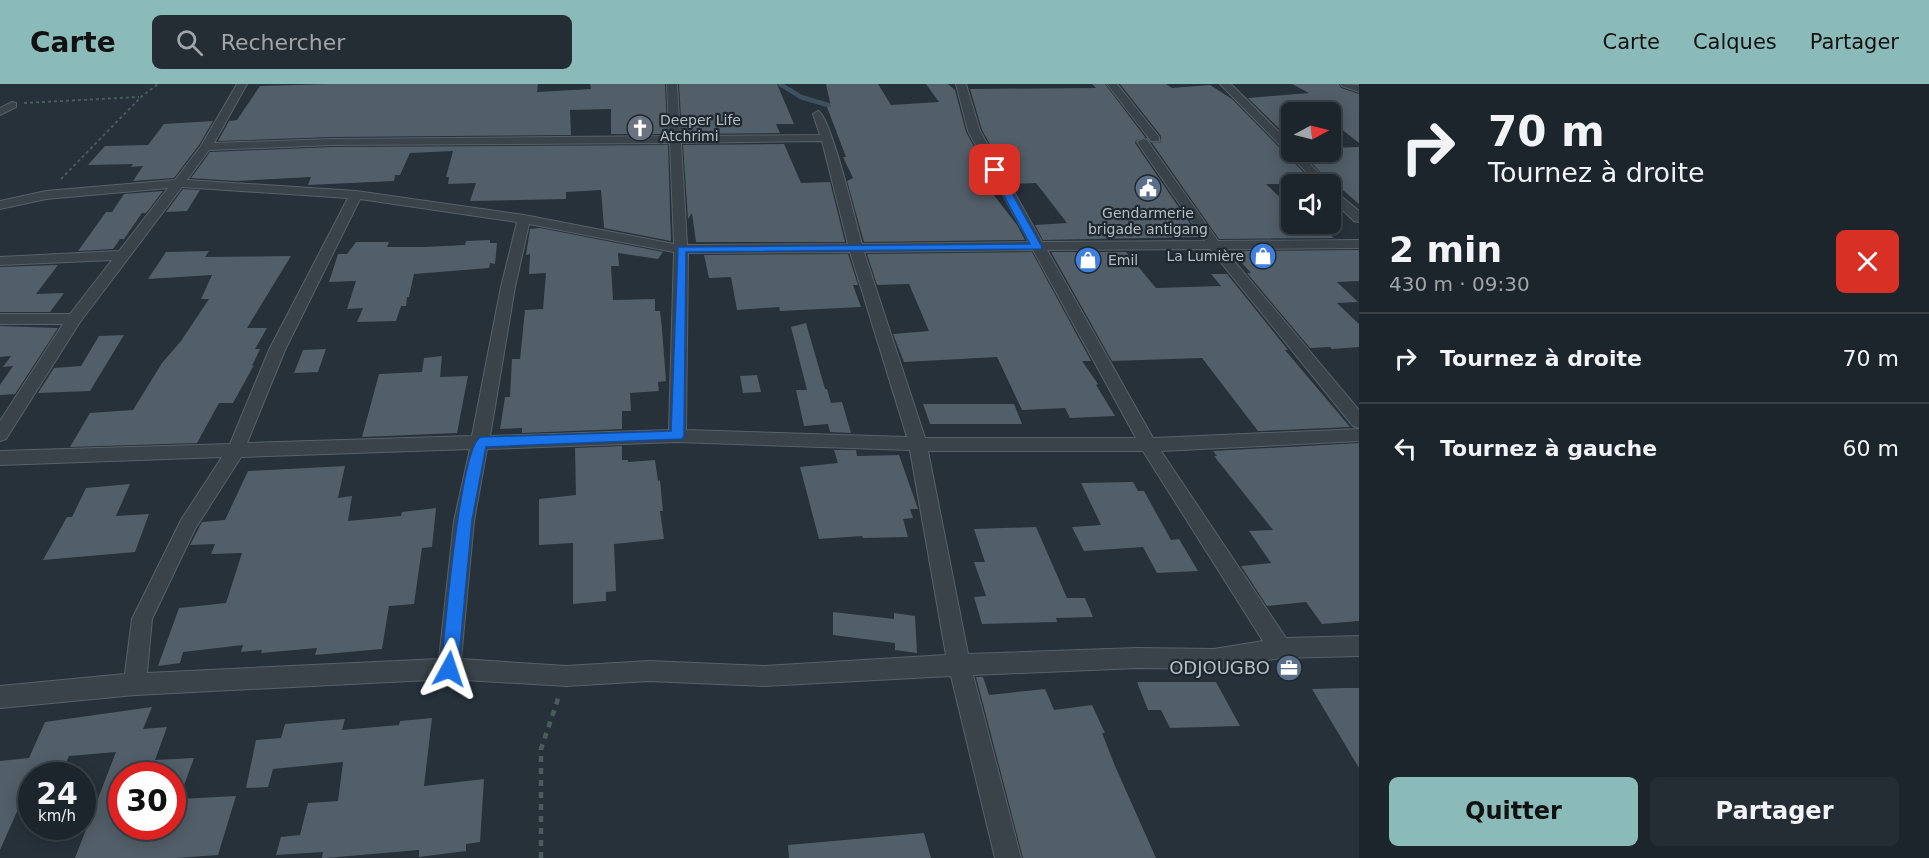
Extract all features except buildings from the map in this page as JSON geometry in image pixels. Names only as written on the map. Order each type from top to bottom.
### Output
[{"type":"street","points":[[0,435],[74,319],[206,147],[242,84]]},
{"type":"street","points":[[672,84],[681,249],[677,436]]},
{"type":"street","points":[[961,84],[973,128],[1148,445],[1280,648]]},
{"type":"street","points":[[1112,84],[1214,245],[1359,422]]},
{"type":"street","points":[[1225,84],[1313,174]]},
{"type":"street","points":[[1346,84],[1359,89]]},
{"type":"street","points":[[0,112],[12,105]]},
{"type":"street","points":[[818,114],[827,138],[856,248],[918,444],[959,664],[1008,858]]},
{"type":"street","points":[[206,147],[332,142],[827,138]]},
{"type":"street","points":[[0,205],[46,195],[179,183],[356,195],[524,219],[681,249],[1359,244]]},
{"type":"street","points":[[135,684],[142,619],[189,525],[236,450],[277,350],[356,195]]},
{"type":"street","points":[[1341,201],[1359,218]]},
{"type":"street","points":[[449,669],[464,520],[481,442],[508,287],[524,219]]},
{"type":"street","points":[[0,261],[123,255]]},
{"type":"street","points":[[0,319],[74,319]]},
{"type":"street","points":[[0,458],[677,436],[918,444],[1148,445],[1359,435]]},
{"type":"street","points":[[0,697],[135,684],[449,669],[566,676],[649,671],[764,676],[959,664],[1137,658],[1214,659],[1280,648],[1359,646]]},
{"type":"path","points":[[46,195],[141,97],[158,84]]},
{"type":"path","points":[[12,105],[141,97]]},
{"type":"path","points":[[541,858],[541,749],[566,676]]},
{"type":"waterway","points":[[780,84],[801,97],[838,108]]},
{"type":"waterway","points":[[1133,138],[1169,143]]},
{"type":"place","name":"Deeper Life Atchrimi","points":[[640,128]]},
{"type":"place","name":"Gendarmerie brigade antigang","points":[[1148,188]]},
{"type":"place","name":"La Lumière","points":[[1263,256]]},
{"type":"place","name":"Emil","points":[[1088,260]]},
{"type":"place","name":"ODJOUGBO","points":[[1289,668]]},
{"type":"route","points":[[449,669],[464,520],[481,442],[677,436],[681,249],[1037,247],[995,170]]}]
